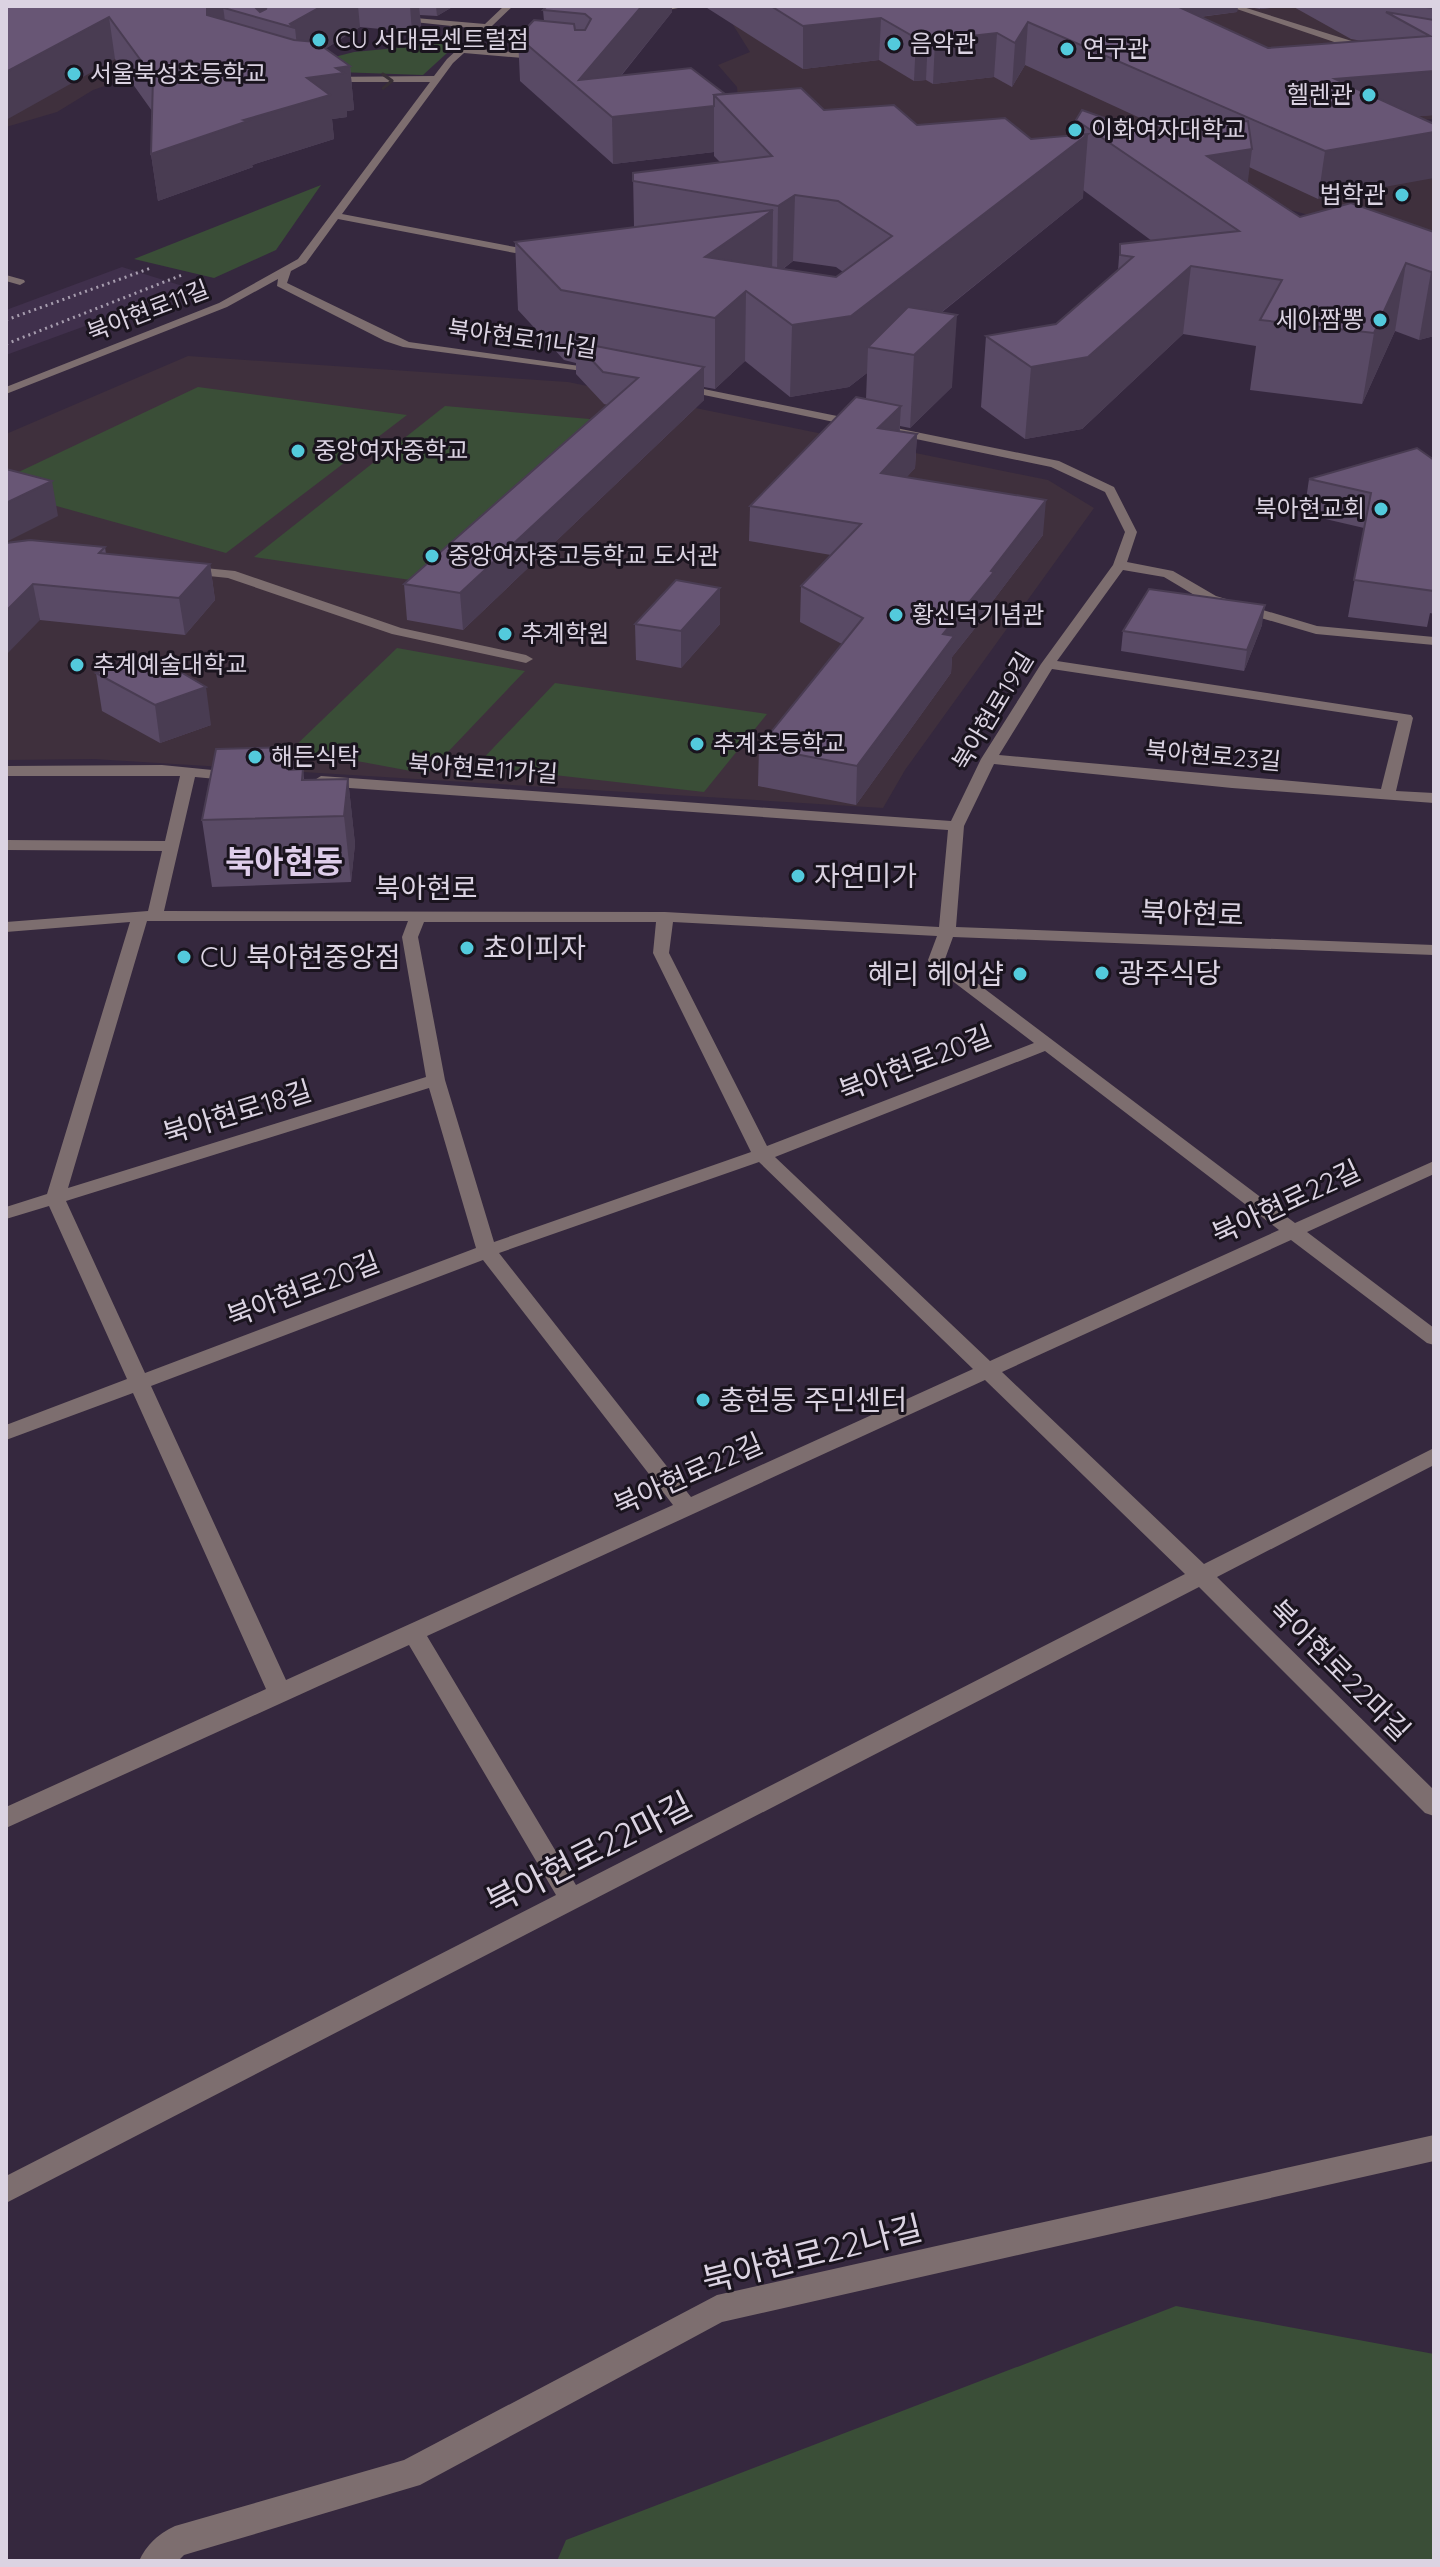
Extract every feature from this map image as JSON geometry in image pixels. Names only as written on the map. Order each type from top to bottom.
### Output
[{"type":"street","points":[[403,6],[388,17],[486,27]]},
{"type":"street","points":[[509,6],[461,50],[436,79],[337,216],[515,250],[551,240]]},
{"type":"street","points":[[600,6],[633,15],[684,6]]},
{"type":"street","points":[[1232,6],[1349,44],[1378,49]]},
{"type":"street","points":[[461,50],[554,59]]},
{"type":"street","points":[[310,78],[350,82],[436,79]]},
{"type":"street","name":"북아현로11길","points":[[6,391],[223,305],[302,261],[337,216]]},
{"type":"street","name":"북아현로11나길","points":[[287,269],[281,284],[389,339],[469,355],[613,375]]},
{"type":"street","points":[[6,278],[20,282]]},
{"type":"street","name":"북아현로19길","points":[[670,385],[1055,464],[1110,490],[1131,532],[1120,565],[1048,664],[989,759],[956,826],[947,932]]},
{"type":"street","points":[[1120,565],[1168,574],[1211,599],[1316,630],[1434,641]]},
{"type":"street","points":[[168,569],[230,574],[397,631],[526,659]]},
{"type":"street","points":[[1048,664],[1406,718],[1388,793]]},
{"type":"street","name":"북아현로23길","points":[[989,759],[1232,783],[1434,798]]},
{"type":"street","points":[[6,771],[189,772],[252,777]]},
{"type":"street","points":[[189,772],[172,846],[55,1198],[280,1693]]},
{"type":"street","name":"북아현로11가길","points":[[299,780],[956,826]]},
{"type":"street","points":[[6,845],[172,846]]},
{"type":"street","name":"북아현로","points":[[6,927],[147,916],[665,917],[947,932],[1434,950]]},
{"type":"street","points":[[418,916],[410,937],[436,1080],[487,1251],[687,1507]]},
{"type":"street","points":[[665,917],[661,953],[762,1155],[1203,1577]]},
{"type":"street","points":[[947,932],[936,960],[1044,1045],[1434,1338]]},
{"type":"street","name":"북아현로20길","points":[[6,1433],[487,1251],[762,1155],[1044,1045]]},
{"type":"street","name":"북아현로18길","points":[[6,1213],[436,1080]]},
{"type":"street","name":"북아현로22길","points":[[6,1818],[1434,1167]]},
{"type":"street","name":"북아현로22마길","points":[[6,2190],[1434,1456]]},
{"type":"street","name":"북아현로22마길","points":[[1203,1577],[1434,1806]]},
{"type":"street","points":[[413,1632],[572,1900]]},
{"type":"street","name":"북아현로22나길","points":[[155,2561],[175,2542],[409,2474],[717,2309],[1434,2148]]},
{"type":"shaded area","name":"이화여자대학교","points":[[764,6],[1434,6],[1434,119],[1417,120],[1434,152],[1434,251],[1277,206],[740,126],[737,87],[718,65],[750,52],[730,20]]},
{"type":"shaded area","name":"서울북성초등학교","points":[[6,20],[190,57],[93,90],[57,112],[6,127]]},
{"type":"shaded area","points":[[122,267],[189,288],[6,355],[6,310]]},
{"type":"shaded area","name":"추계학원","points":[[188,356],[568,382],[1048,480],[1094,508],[905,770],[883,808],[94,759],[6,760],[6,434]]},
{"type":"green space","points":[[459,42],[423,75],[308,71],[303,65],[354,52]]},
{"type":"green space","points":[[321,185],[276,250],[214,278],[134,259]]},
{"type":"green space","points":[[198,387],[407,415],[226,553],[6,492],[6,478]]},
{"type":"green space","points":[[445,406],[612,421],[431,583],[254,557]]},
{"type":"green space","points":[[397,648],[525,671],[427,774],[292,749]]},
{"type":"green space","points":[[555,683],[767,714],[704,792],[476,766]]},
{"type":"green space","points":[[1176,2306],[1434,2354],[1434,2561],[557,2561],[566,2540]]},
{"type":"building","points":[[7,6],[207,6],[207,15],[294,40],[316,42],[350,66],[336,68],[344,73],[307,78],[330,95],[244,120],[248,121],[151,154],[153,77],[109,17],[6,72]]},
{"type":"building","points":[[254,6],[260,12],[267,6],[322,6],[290,24],[295,28],[224,8]]},
{"type":"building","points":[[547,6],[642,6],[579,80],[691,68],[725,94],[714,95],[714,106],[612,117],[518,37],[534,20],[574,24],[575,30],[585,30],[591,19],[585,14],[543,10]]},
{"type":"building","points":[[771,6],[1177,6],[1268,48],[1430,36],[1386,12],[1434,20],[1434,71],[1335,79],[1434,124],[1434,132],[1325,151],[1028,22],[1015,43],[997,33],[935,40],[928,36],[916,38],[881,18],[803,26]]},
{"type":"building","points":[[801,88],[824,110],[894,105],[917,125],[1005,118],[1031,139],[1088,134],[851,316],[792,325],[746,291],[715,318],[561,290],[515,242],[773,210],[705,257],[836,277],[892,236],[838,201],[795,195],[778,206],[633,181],[633,173],[772,156],[714,95]]},
{"type":"building","points":[[1082,110],[1141,131],[1248,121],[1252,149],[1207,156],[1300,217],[1351,203],[1434,232],[1434,271],[1406,263],[1374,333],[1260,320],[1282,280],[1191,266],[1088,357],[1031,367],[986,336],[1056,324],[1133,257],[1120,255],[1120,244],[1239,231],[1076,120]]},
{"type":"building","points":[[908,307],[957,315],[914,355],[868,347]]},
{"type":"building","points":[[575,342],[704,367],[460,593],[404,584],[638,378],[603,372]]},
{"type":"building","points":[[856,397],[901,406],[878,428],[917,434],[881,473],[1046,500],[991,571],[994,572],[943,634],[954,636],[857,766],[759,747],[863,618],[801,586],[861,524],[750,506]]},
{"type":"building","points":[[1417,448],[1434,460],[1434,591],[1354,580],[1371,493],[1309,479]]},
{"type":"building","points":[[6,469],[52,481],[6,503]]},
{"type":"building","points":[[30,540],[105,547],[99,553],[210,564],[179,598],[33,584],[6,611],[6,543]]},
{"type":"building","points":[[676,580],[720,588],[681,631],[635,624]]},
{"type":"building","points":[[1149,589],[1265,605],[1247,650],[1123,631]]},
{"type":"building","points":[[157,658],[206,687],[155,705],[96,673]]},
{"type":"building","points":[[292,747],[289,770],[303,769],[302,780],[348,779],[344,816],[202,820],[216,749]]},
{"type":"railway","points":[[6,320],[151,268]]},
{"type":"railway","points":[[6,344],[182,275]]},
{"type":"place","name":"CU 서대문센트럴점","points":[[319,40]]},
{"type":"place","name":"음악관","points":[[894,44]]},
{"type":"place","name":"연구관","points":[[1067,49]]},
{"type":"place","name":"서울북성초등학교","points":[[74,74]]},
{"type":"place","name":"헬렌관","points":[[1369,95]]},
{"type":"place","name":"이화여자대학교","points":[[1075,130]]},
{"type":"place","name":"법학관","points":[[1402,195]]},
{"type":"place","name":"세아짬뽕","points":[[1380,320]]},
{"type":"place","name":"중앙여자중학교","points":[[298,451]]},
{"type":"place","name":"북아현교회","points":[[1381,509]]},
{"type":"place","name":"중앙여자중고등학교 도서관","points":[[432,556]]},
{"type":"place","name":"황신덕기념관","points":[[896,615]]},
{"type":"place","name":"추계학원","points":[[505,634]]},
{"type":"place","name":"추계예술대학교","points":[[77,665]]},
{"type":"place","name":"추계초등학교","points":[[697,744]]},
{"type":"place","name":"해든식탁","points":[[255,757]]},
{"type":"place","name":"자연미가","points":[[798,876]]},
{"type":"place","name":"쵸이피자","points":[[467,948]]},
{"type":"place","name":"CU 북아현중앙점","points":[[184,957]]},
{"type":"place","name":"광주식당","points":[[1102,973]]},
{"type":"place","name":"혜리 헤어샵","points":[[1020,974]]},
{"type":"place","name":"충현동 주민센터","points":[[703,1400]]},
{"type":"district","name":"북아현동","points":[[284,862]]}]
